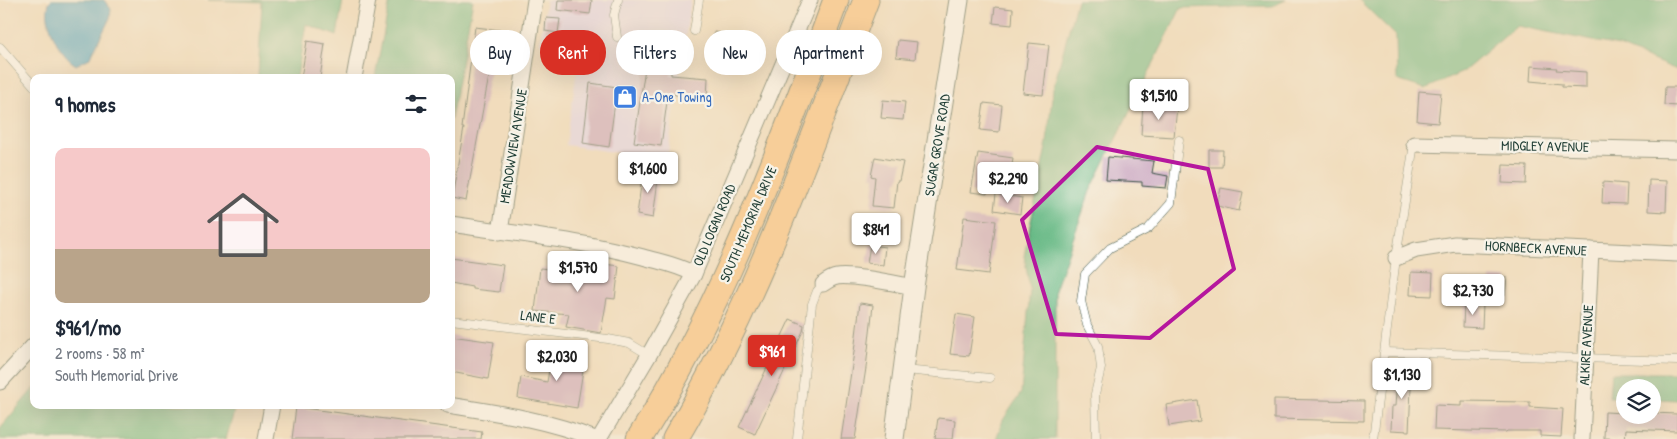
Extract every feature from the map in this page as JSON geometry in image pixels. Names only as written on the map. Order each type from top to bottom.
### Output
[{"type":"highway","name":"SOUTH MEMORIAL DRIVE","points":[[640,439],[688,356],[746,234],[836,0]]},
{"type":"highway","name":"SOUTH MEMORIAL DRIVE","points":[[675,439],[723,350],[758,276],[782,219],[866,0]]},
{"type":"street","points":[[355,74],[368,0]]},
{"type":"street","name":"MEADOWVIEW AVENUE","points":[[500,232],[534,0]]},
{"type":"street","name":"OLD LOGAN ROAD","points":[[597,439],[649,355],[694,274],[810,0]]},
{"type":"street","name":"SUGAR GROVE ROAD","points":[[894,439],[914,287],[959,0]]},
{"type":"street","name":"MIDGLEY AVENUE","points":[[1414,144],[1677,150]]},
{"type":"street","points":[[455,225],[577,242],[617,250],[673,265],[694,274]]},
{"type":"street","name":"HORNBECK AVENUE","points":[[1396,258],[1416,250],[1455,244],[1677,254]]},
{"type":"street","name":"ALKIRE AVENUE","points":[[1582,439],[1591,250]]},
{"type":"street","points":[[823,284],[838,276],[914,287]]},
{"type":"street","points":[[0,382],[30,349]]},
{"type":"street","points":[[455,406],[520,416],[559,426],[597,439]]},
{"type":"street","points":[[266,439],[271,409]]},
{"type":"lane","points":[[616,30],[614,15],[618,0]]},
{"type":"lane","points":[[694,31],[699,0]]},
{"type":"lane","points":[[0,47],[30,81]]},
{"type":"lane","points":[[1096,439],[1095,394],[1101,368],[1098,346],[1087,325],[1081,301],[1085,274],[1110,248],[1148,229],[1171,203],[1179,140]]},
{"type":"lane","points":[[1373,439],[1386,352],[1396,258],[1414,144]]},
{"type":"lane","points":[[797,439],[812,304],[817,291],[823,284]]},
{"type":"lane","name":"LANE E","points":[[455,320],[608,339],[629,343],[649,355]]},
{"type":"lane","points":[[1386,352],[1677,361]]},
{"type":"lane","points":[[902,370],[990,378]]},
{"type":"highlighted area","points":[[1097,147],[1208,169],[1234,269],[1150,338],[1056,334],[1022,220]]},
{"type":"shaded area","name":"A-One Towing","points":[[546,0],[691,0],[686,30],[616,30],[616,75],[680,75],[667,160],[566,145],[576,75],[606,75],[606,30],[542,30]]},
{"type":"green space","points":[[208,0],[343,0],[337,36],[306,24],[298,74],[258,74],[262,2]]},
{"type":"green space","points":[[390,0],[473,0],[455,97],[455,74],[376,74]]},
{"type":"green space","points":[[1077,0],[1286,0],[1272,6],[1181,8],[1090,191],[1055,290],[1055,439],[996,439],[1003,420],[1021,393],[1030,289],[1024,256],[1047,142],[1053,89]]},
{"type":"green space","points":[[1359,0],[1677,0],[1677,70],[1619,46],[1517,26],[1463,72],[1425,89],[1397,80],[1396,36]]},
{"type":"green space","points":[[1611,373],[1677,373],[1677,400],[1661,399],[1661,379],[1616,379],[1616,398],[1609,398]]},
{"type":"green space","points":[[30,393],[30,409],[223,409],[234,412],[226,439],[0,439],[0,428]]},
{"type":"water","points":[[51,0],[104,0],[111,9],[110,18],[90,58],[76,65],[61,51],[54,38],[48,18],[48,6]]},
{"type":"building","points":[[558,0],[592,0],[590,14],[557,10]]},
{"type":"building","points":[[995,7],[1013,9],[1012,25],[993,23]]},
{"type":"building","points":[[546,18],[560,19],[558,30],[545,30]]},
{"type":"building","points":[[475,27],[500,30],[475,30]]},
{"type":"building","points":[[898,40],[917,42],[915,59],[896,57]]},
{"type":"building","points":[[307,41],[325,44],[321,74],[302,74]]},
{"type":"building","points":[[1029,43],[1049,45],[1043,95],[1023,93]]},
{"type":"building","points":[[470,66],[470,75],[489,75],[466,201],[455,199],[455,180],[464,128],[462,128]]},
{"type":"building","points":[[1531,66],[1586,72],[1586,88],[1562,87],[1562,84],[1530,81]]},
{"type":"building","points":[[644,75],[708,78],[707,98],[668,94],[661,146],[634,142]]},
{"type":"building","points":[[590,83],[617,87],[609,147],[583,143]]},
{"type":"building","points":[[1665,87],[1677,87],[1677,106],[1664,105]]},
{"type":"building","points":[[1419,91],[1441,93],[1438,123],[1417,121]]},
{"type":"building","points":[[883,100],[905,102],[903,120],[881,118]]},
{"type":"building","points":[[984,103],[1002,105],[999,132],[980,130]]},
{"type":"building","points":[[1143,105],[1177,107],[1174,137],[1141,135]]},
{"type":"building","points":[[1209,150],[1223,150],[1222,167],[1209,167]]},
{"type":"building","points":[[978,153],[1013,158],[1011,172],[991,170],[987,194],[971,192]]},
{"type":"building","points":[[875,157],[903,162],[899,181],[897,181],[894,208],[872,206],[875,177],[871,176]]},
{"type":"building","points":[[1108,157],[1154,161],[1152,173],[1168,176],[1166,188],[1142,186],[1142,182],[1106,180]]},
{"type":"building","points":[[1503,165],[1527,166],[1526,184],[1502,183]]},
{"type":"building","points":[[643,170],[659,172],[653,218],[637,215]]},
{"type":"building","points":[[1649,180],[1667,181],[1666,212],[1648,211]]},
{"type":"building","points":[[1603,182],[1627,184],[1626,204],[1602,203]]},
{"type":"building","points":[[1221,188],[1243,192],[1239,211],[1217,206]]},
{"type":"building","points":[[996,194],[1022,198],[1020,214],[994,210]]},
{"type":"building","points":[[964,217],[996,221],[989,274],[957,270]]},
{"type":"building","points":[[870,245],[885,247],[883,265],[867,263]]},
{"type":"building","points":[[455,259],[503,265],[499,292],[472,289],[472,287],[455,284]]},
{"type":"building","points":[[574,260],[619,266],[615,299],[607,298],[601,333],[566,327],[569,314],[535,311],[540,268],[573,272]]},
{"type":"building","points":[[1411,272],[1433,273],[1432,296],[1410,295]]},
{"type":"building","points":[[1490,277],[1507,278],[1505,295],[1489,294]]},
{"type":"building","points":[[860,303],[873,305],[866,368],[855,439],[841,439],[854,352]]},
{"type":"building","points":[[1464,303],[1483,304],[1482,328],[1463,327]]},
{"type":"building","points":[[956,314],[975,317],[969,356],[950,354]]},
{"type":"building","points":[[790,319],[804,325],[803,331],[755,434],[739,427]]},
{"type":"building","points":[[455,337],[494,342],[488,379],[455,373]]},
{"type":"building","points":[[552,352],[585,358],[577,408],[518,398],[521,377],[547,382]]},
{"type":"building","points":[[1398,366],[1412,367],[1409,431],[1391,430],[1392,406],[1395,406]]},
{"type":"building","points":[[1274,399],[1364,401],[1364,421],[1274,419]]},
{"type":"building","points":[[1197,400],[1200,421],[1169,426],[1166,405]]},
{"type":"building","points":[[1461,401],[1530,402],[1530,407],[1563,409],[1561,437],[1540,436],[1540,431],[1434,430],[1435,405],[1461,406]]},
{"type":"building","points":[[296,409],[311,409],[482,432],[481,439],[292,439]]},
{"type":"building","points":[[1605,412],[1616,413],[1616,424],[1661,424],[1661,413],[1677,414],[1677,431],[1626,429],[1625,439],[1604,438]]},
{"type":"building","points":[[938,418],[955,420],[953,439],[935,439]]},
{"type":"place","name":"A-One Towing","points":[[625,97]]}]
